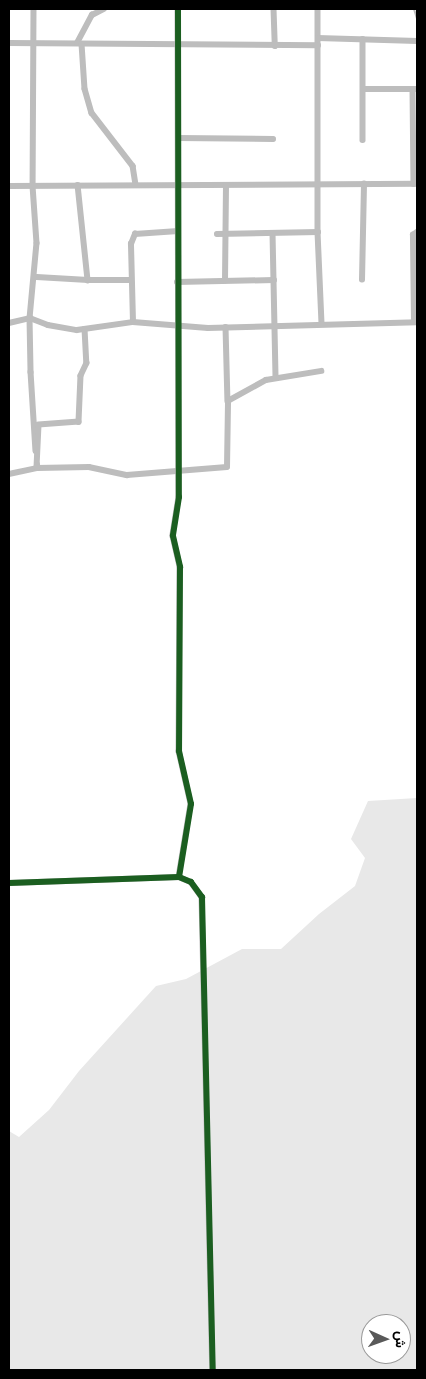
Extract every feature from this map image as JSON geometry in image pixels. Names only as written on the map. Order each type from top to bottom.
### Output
[{"type":"street","points":[[34,9],[33,186],[37,277],[30,318],[37,468]]},
{"type":"street","points":[[104,9],[92,15],[80,44],[85,89],[92,113],[134,166],[136,184]]},
{"type":"street","points":[[178,9],[176,326],[178,470],[173,536],[180,567],[179,750],[191,804],[179,878]]},
{"type":"street","points":[[274,9],[275,46]]},
{"type":"street","points":[[318,9],[318,232],[322,322]]},
{"type":"street","points":[[318,38],[417,41]]},
{"type":"street","points":[[363,38],[365,89],[363,140]]},
{"type":"street","points":[[9,42],[318,45]]},
{"type":"street","points":[[9,186],[415,184],[415,89],[365,89]]},
{"type":"street","points":[[178,138],[273,139]]},
{"type":"street","points":[[362,280],[364,184]]},
{"type":"street","points":[[78,185],[88,280]]},
{"type":"street","points":[[225,281],[226,186]]},
{"type":"street","points":[[133,322],[131,244],[135,234],[178,232]]},
{"type":"street","points":[[217,234],[318,232]]},
{"type":"street","points":[[9,323],[30,318],[62,328],[85,329],[133,322],[176,326],[226,327],[322,322],[416,322],[413,235],[417,232]]},
{"type":"street","points":[[273,233],[276,377]]},
{"type":"street","points":[[37,277],[132,280]]},
{"type":"street","points":[[177,282],[274,280]]},
{"type":"street","points":[[9,474],[37,468],[89,467],[127,475],[227,467],[226,327]]},
{"type":"street","points":[[37,468],[39,425],[79,422],[81,376],[87,363],[85,329]]},
{"type":"street","points":[[228,401],[276,377],[321,371]]},
{"type":"street","points":[[9,883],[179,878],[191,882],[199,892],[204,911],[213,1370]]},
{"type":"shaded area","points":[[417,798],[417,1370],[9,1370],[9,1131],[19,1137],[49,1110],[79,1071],[156,986],[186,979],[242,949],[281,949],[319,914],[355,886],[365,858],[351,839],[368,801]]},
{"type":"waterway","points":[[414,9],[417,19]]},
{"type":"cycle path","points":[[178,9],[179,497],[173,536],[180,567],[179,751],[191,804],[179,877]]},
{"type":"cycle path","points":[[9,883],[179,877],[191,882],[202,897],[213,1370]]}]
